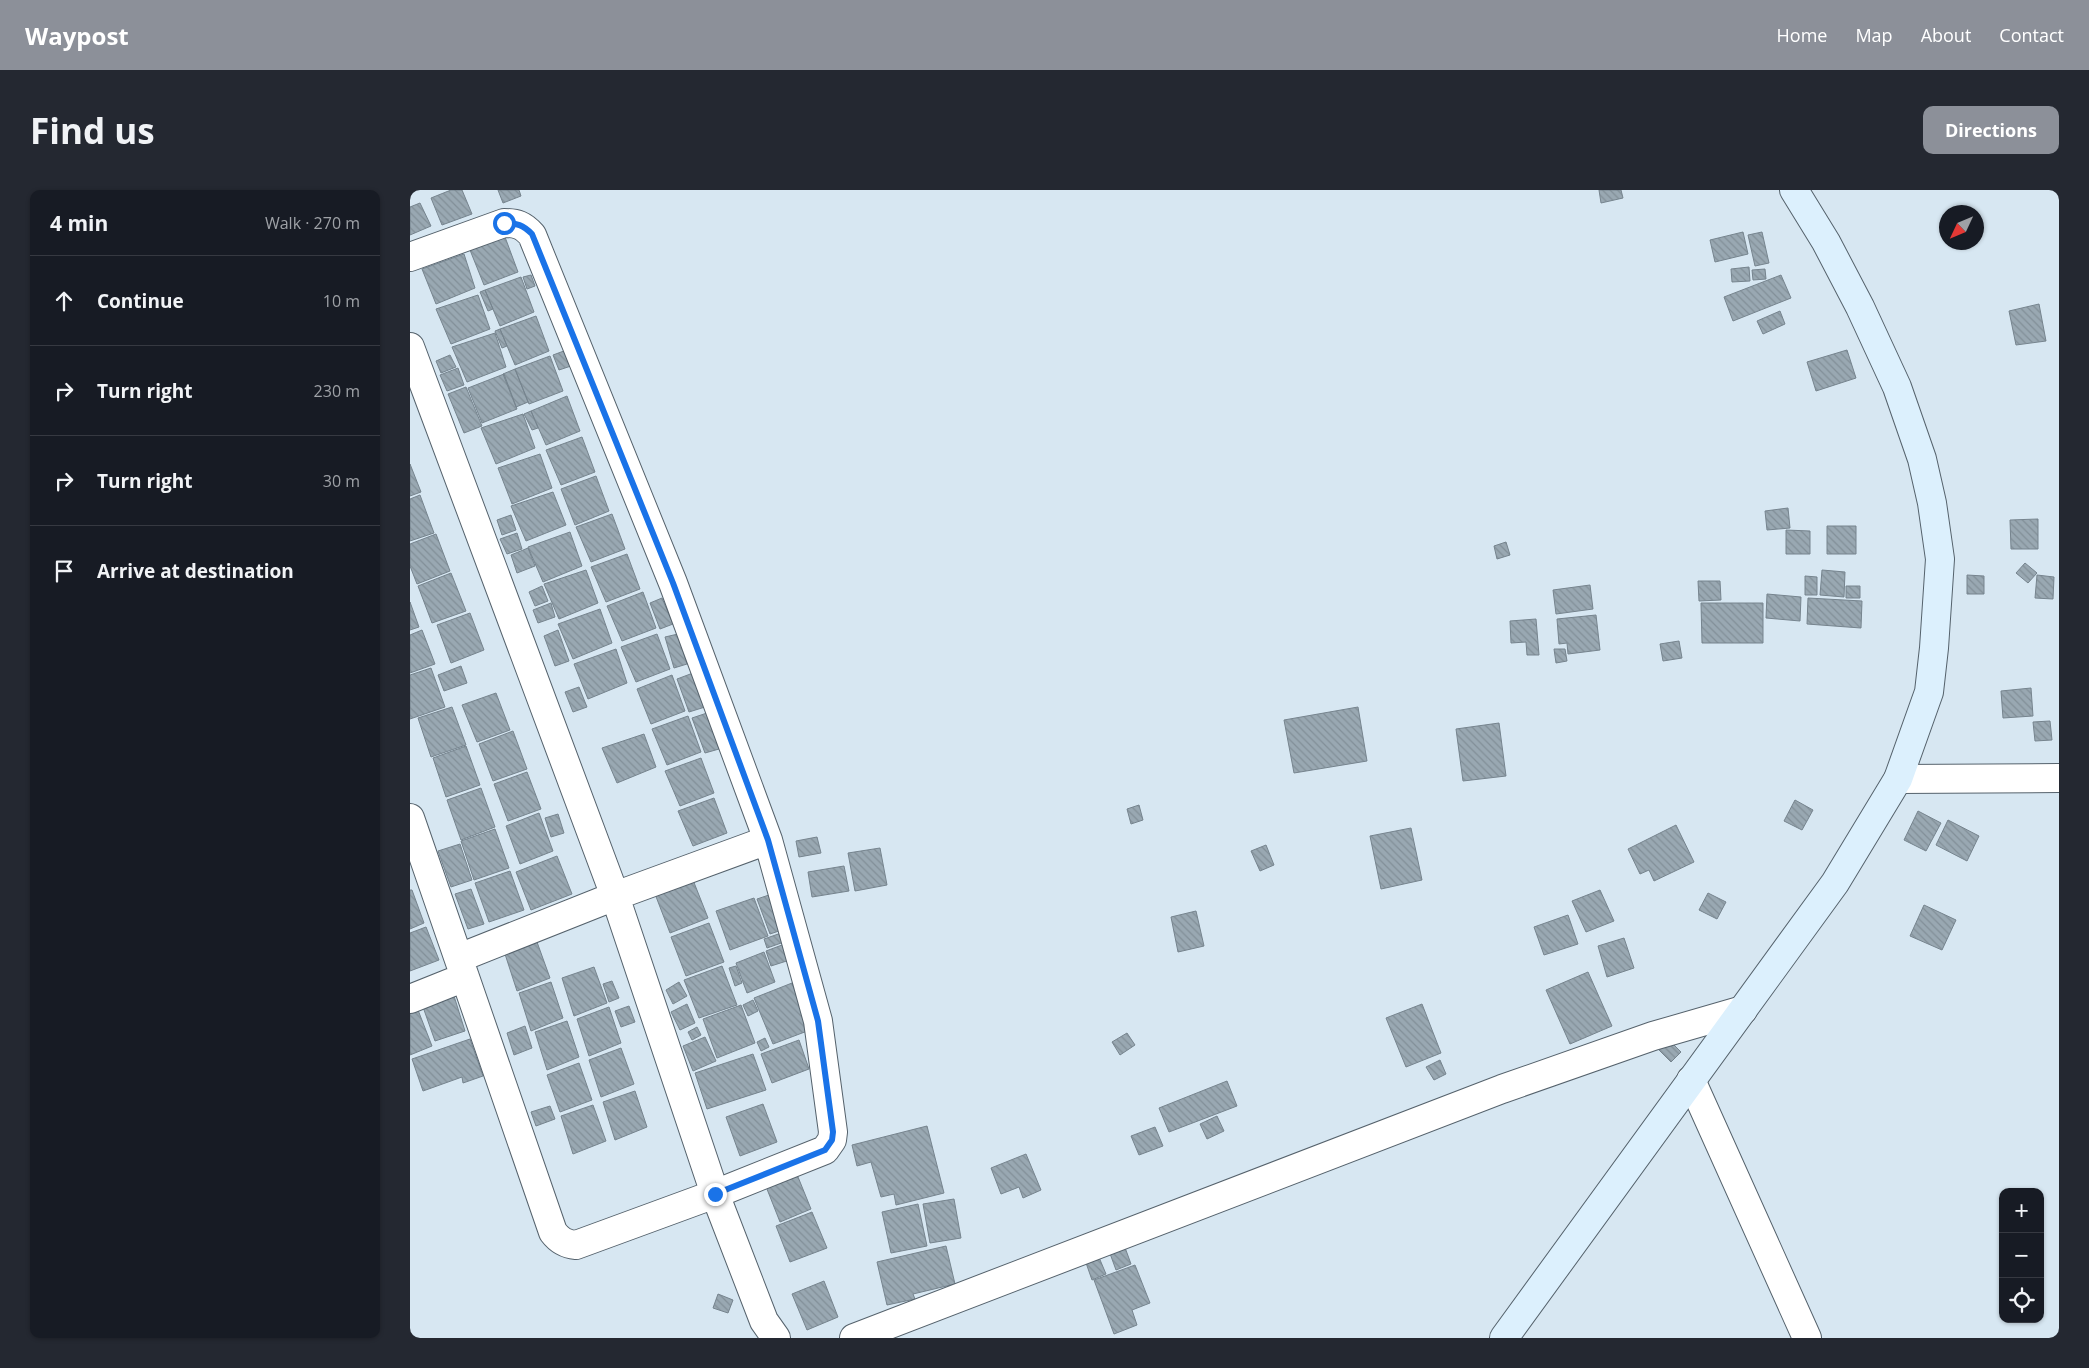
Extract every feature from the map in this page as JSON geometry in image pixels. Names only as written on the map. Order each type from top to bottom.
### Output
[{"type":"street","points":[[1504,1338],[1835,883],[1898,780],[1929,692],[1940,559],[1932,504],[1922,459],[1897,387],[1860,307],[1826,242],[1794,190]]},
{"type":"street","points":[[410,257],[504,223],[524,226],[532,234],[673,583],[768,840],[818,1021],[833,1132],[832,1140],[825,1150],[715,1194],[576,1245],[566,1244],[558,1238],[553,1232],[462,967],[420,876],[410,818]]},
{"type":"street","points":[[410,347],[615,896],[715,1194],[764,1321],[776,1338]]},
{"type":"street","points":[[1898,780],[2059,778]]},
{"type":"street","points":[[410,999],[462,967],[615,896],[768,840]]},
{"type":"street","points":[[854,1338],[1502,1089],[1653,1036],[1743,1010]]},
{"type":"street","points":[[1691,1080],[1807,1338]]},
{"type":"building","points":[[451,190],[462,190],[472,214],[442,225],[431,198]]},
{"type":"building","points":[[498,190],[519,190],[521,196],[503,203]]},
{"type":"building","points":[[1599,190],[1621,190],[1623,198],[1601,203]]},
{"type":"building","points":[[420,203],[431,226],[410,235],[410,207]]},
{"type":"building","points":[[1743,232],[1748,254],[1715,262],[1710,240]]},
{"type":"building","points":[[1762,232],[1769,263],[1755,266],[1748,235]]},
{"type":"building","points":[[505,237],[518,272],[484,285],[470,250]]},
{"type":"building","points":[[464,254],[475,288],[436,304],[422,269]]},
{"type":"building","points":[[1749,267],[1750,281],[1732,282],[1731,269]]},
{"type":"building","points":[[1765,269],[1766,279],[1753,280],[1752,270]]},
{"type":"building","points":[[531,275],[535,286],[527,289],[523,277]]},
{"type":"building","points":[[1781,275],[1791,298],[1733,321],[1724,297]]},
{"type":"building","points":[[521,277],[534,312],[500,326],[485,290]]},
{"type":"building","points":[[485,290],[493,309],[488,311],[480,292]]},
{"type":"building","points":[[478,295],[490,329],[451,344],[436,309]]},
{"type":"building","points":[[2039,304],[2046,341],[2016,345],[2009,311]]},
{"type":"building","points":[[1780,311],[1785,324],[1763,334],[1757,321]]},
{"type":"building","points":[[536,316],[549,351],[515,365],[500,329]]},
{"type":"building","points":[[500,329],[507,346],[502,348],[495,331]]},
{"type":"building","points":[[495,333],[506,367],[467,382],[452,347]]},
{"type":"building","points":[[572,348],[577,364],[559,370],[553,355]]},
{"type":"building","points":[[1847,350],[1856,378],[1816,391],[1807,362]]},
{"type":"building","points":[[450,355],[456,367],[441,373],[436,361]]},
{"type":"building","points":[[550,356],[563,391],[529,404],[515,369]]},
{"type":"building","points":[[458,368],[464,385],[447,391],[440,375]]},
{"type":"building","points":[[515,369],[528,402],[516,407],[503,374]]},
{"type":"building","points":[[504,374],[517,409],[482,423],[468,388]]},
{"type":"building","points":[[466,387],[482,426],[464,433],[448,394]]},
{"type":"building","points":[[567,396],[580,431],[546,445],[531,411]]},
{"type":"building","points":[[531,411],[538,428],[532,430],[524,414]]},
{"type":"building","points":[[523,414],[535,448],[496,464],[481,428]]},
{"type":"building","points":[[582,437],[595,472],[561,485],[546,450]]},
{"type":"building","points":[[540,454],[552,488],[512,504],[498,468]]},
{"type":"building","points":[[410,464],[421,492],[410,496]]},
{"type":"building","points":[[596,476],[609,511],[575,525],[561,489]]},
{"type":"building","points":[[553,492],[566,525],[526,541],[511,506]]},
{"type":"building","points":[[420,495],[434,533],[410,541],[410,499]]},
{"type":"building","points":[[1788,508],[1790,528],[1767,530],[1765,511]]},
{"type":"building","points":[[612,514],[625,549],[591,562],[576,527]]},
{"type":"building","points":[[511,515],[516,530],[502,535],[497,520]]},
{"type":"building","points":[[2038,519],[2038,549],[2011,549],[2010,520]]},
{"type":"building","points":[[1827,526],[1856,526],[1856,554],[1827,554]]},
{"type":"building","points":[[1786,530],[1810,531],[1810,554],[1786,554]]},
{"type":"building","points":[[570,532],[582,566],[543,582],[528,547]]},
{"type":"building","points":[[517,533],[522,549],[507,554],[500,539]]},
{"type":"building","points":[[436,534],[450,571],[417,584],[410,566],[410,544]]},
{"type":"building","points":[[1506,542],[1510,555],[1497,559],[1494,546]]},
{"type":"building","points":[[528,548],[535,566],[517,573],[511,555]]},
{"type":"building","points":[[627,554],[640,589],[606,602],[591,567]]},
{"type":"building","points":[[2025,563],[2037,573],[2028,583],[2016,573]]},
{"type":"building","points":[[586,570],[598,603],[559,619],[544,584]]},
{"type":"building","points":[[1822,570],[1845,572],[1844,597],[1820,595]]},
{"type":"building","points":[[451,573],[466,611],[432,623],[418,586]]},
{"type":"building","points":[[1967,575],[1984,576],[1984,594],[1967,594]]},
{"type":"building","points":[[2037,575],[2054,577],[2053,599],[2035,598]]},
{"type":"building","points":[[1805,576],[1817,577],[1817,595],[1805,595]]},
{"type":"building","points":[[1698,581],[1720,581],[1721,600],[1699,601]]},
{"type":"building","points":[[1590,585],[1593,609],[1556,614],[1553,590]]},
{"type":"building","points":[[542,586],[548,601],[535,606],[529,592]]},
{"type":"building","points":[[1846,586],[1860,586],[1860,598],[1846,598]]},
{"type":"building","points":[[643,592],[656,628],[622,641],[607,606]]},
{"type":"building","points":[[1767,594],[1801,597],[1800,621],[1766,618]]},
{"type":"building","points":[[662,598],[673,624],[660,629],[650,603]]},
{"type":"building","points":[[1808,598],[1862,601],[1861,628],[1807,624]]},
{"type":"building","points":[[410,602],[419,627],[410,630]]},
{"type":"building","points":[[551,603],[555,617],[538,623],[533,610]]},
{"type":"building","points":[[1701,603],[1763,603],[1763,643],[1702,643]]},
{"type":"building","points":[[600,609],[612,643],[573,659],[558,624]]},
{"type":"building","points":[[470,613],[484,650],[451,663],[437,625]]},
{"type":"building","points":[[1596,615],[1600,650],[1568,654],[1567,643],[1559,644],[1557,619]]},
{"type":"building","points":[[1536,619],[1539,655],[1527,655],[1526,642],[1511,643],[1510,621]]},
{"type":"building","points":[[422,630],[435,664],[410,673],[410,635]]},
{"type":"building","points":[[558,630],[569,661],[555,666],[544,636]]},
{"type":"building","points":[[657,634],[670,669],[636,682],[621,647]]},
{"type":"building","points":[[678,634],[687,664],[674,668],[665,637]]},
{"type":"building","points":[[1679,641],[1682,658],[1663,661],[1660,644]]},
{"type":"building","points":[[616,649],[627,683],[588,699],[574,664]]},
{"type":"building","points":[[1554,649],[1565,649],[1567,661],[1556,663]]},
{"type":"building","points":[[461,666],[467,683],[444,691],[438,675]]},
{"type":"building","points":[[431,668],[445,707],[410,719],[410,675]]},
{"type":"building","points":[[693,673],[705,707],[689,712],[677,679]]},
{"type":"building","points":[[672,675],[685,711],[651,724],[637,689]]},
{"type":"building","points":[[579,687],[587,707],[573,712],[565,692]]},
{"type":"building","points":[[2031,688],[2033,716],[2003,718],[2001,691]]},
{"type":"building","points":[[496,693],[510,730],[477,742],[462,705]]},
{"type":"building","points":[[452,707],[466,745],[431,757],[418,718]]},
{"type":"building","points":[[1358,707],[1367,761],[1294,773],[1284,720]]},
{"type":"building","points":[[707,713],[719,749],[705,753],[692,718]]},
{"type":"building","points":[[688,716],[701,752],[667,765],[652,729]]},
{"type":"building","points":[[2050,721],[2052,740],[2035,741],[2033,722]]},
{"type":"building","points":[[1499,723],[1506,776],[1463,781],[1456,729]]},
{"type":"building","points":[[513,731],[527,769],[493,781],[479,744]]},
{"type":"building","points":[[644,734],[656,767],[617,783],[602,748]]},
{"type":"building","points":[[466,746],[480,785],[446,797],[433,758]]},
{"type":"building","points":[[701,758],[714,793],[680,806],[665,771]]},
{"type":"building","points":[[527,772],[541,809],[508,821],[494,784]]},
{"type":"building","points":[[481,788],[495,827],[461,840],[447,800]]},
{"type":"building","points":[[714,798],[727,833],[693,846],[678,811]]},
{"type":"building","points":[[1795,800],[1813,810],[1802,830],[1784,821]]},
{"type":"building","points":[[1139,805],[1143,820],[1131,824],[1127,809]]},
{"type":"building","points":[[1918,811],[1941,823],[1926,851],[1904,840]]},
{"type":"building","points":[[539,813],[553,851],[520,864],[506,826]]},
{"type":"building","points":[[558,814],[564,833],[551,837],[545,818]]},
{"type":"building","points":[[1948,820],[1979,836],[1967,861],[1936,845]]},
{"type":"building","points":[[1676,825],[1694,862],[1654,881],[1649,870],[1640,874],[1628,849]]},
{"type":"building","points":[[1411,828],[1422,880],[1381,889],[1370,836]]},
{"type":"building","points":[[495,829],[509,868],[474,880],[461,841]]},
{"type":"building","points":[[817,837],[821,853],[799,857],[796,841]]},
{"type":"building","points":[[460,844],[472,880],[451,887],[438,851]]},
{"type":"building","points":[[1266,845],[1274,865],[1260,871],[1251,851]]},
{"type":"building","points":[[880,848],[887,885],[855,891],[848,853]]},
{"type":"building","points":[[557,856],[572,894],[531,910],[516,872]]},
{"type":"building","points":[[844,866],[849,891],[812,897],[808,872]]},
{"type":"building","points":[[510,871],[524,910],[489,922],[475,883]]},
{"type":"building","points":[[693,880],[708,918],[670,933],[655,894]]},
{"type":"building","points":[[471,889],[484,924],[468,929],[455,894]]},
{"type":"building","points":[[410,890],[412,890],[424,923],[410,929]]},
{"type":"building","points":[[1600,890],[1614,921],[1586,932],[1572,901]]},
{"type":"building","points":[[1708,893],[1726,902],[1717,919],[1699,910]]},
{"type":"building","points":[[772,894],[785,929],[770,934],[757,899]]},
{"type":"building","points":[[754,898],[768,936],[730,950],[716,911]]},
{"type":"building","points":[[1924,905],[1956,920],[1942,950],[1910,936]]},
{"type":"building","points":[[1196,911],[1204,946],[1178,952],[1171,917]]},
{"type":"building","points":[[1568,915],[1578,944],[1544,955],[1534,927]]},
{"type":"building","points":[[709,923],[724,962],[686,976],[671,937]]},
{"type":"building","points":[[426,927],[439,960],[410,971],[410,933]]},
{"type":"building","points":[[784,932],[787,941],[767,948],[764,939]]},
{"type":"building","points":[[1624,938],[1634,968],[1607,977],[1598,946]]},
{"type":"building","points":[[537,942],[550,978],[517,991],[505,954]]},
{"type":"building","points":[[790,942],[796,958],[771,966],[766,951]]},
{"type":"building","points":[[764,952],[775,982],[747,993],[736,963]]},
{"type":"building","points":[[722,966],[737,1005],[699,1018],[684,980]]},
{"type":"building","points":[[736,966],[742,983],[735,986],[729,968]]},
{"type":"building","points":[[594,967],[607,1003],[574,1016],[562,978]]},
{"type":"building","points":[[1588,972],[1612,1026],[1570,1044],[1546,990]]},
{"type":"building","points":[[612,981],[619,998],[609,1002],[603,984]]},
{"type":"building","points":[[551,982],[563,1018],[531,1031],[519,993]]},
{"type":"building","points":[[679,982],[687,996],[673,1004],[666,990]]},
{"type":"building","points":[[792,983],[810,1030],[773,1044],[754,998]]},
{"type":"building","points":[[454,996],[465,1031],[435,1041],[423,1007]]},
{"type":"building","points":[[753,1000],[758,1011],[748,1016],[743,1005]]},
{"type":"building","points":[[687,1004],[695,1023],[680,1030],[671,1012]]},
{"type":"building","points":[[1422,1004],[1441,1053],[1406,1067],[1386,1018]]},
{"type":"building","points":[[741,1005],[755,1043],[717,1058],[703,1019]]},
{"type":"building","points":[[629,1006],[635,1022],[621,1027],[615,1011]]},
{"type":"building","points":[[609,1007],[621,1043],[589,1056],[577,1019]]},
{"type":"building","points":[[418,1010],[432,1046],[410,1055],[410,1013]]},
{"type":"building","points":[[567,1021],[579,1057],[547,1070],[535,1032]]},
{"type":"building","points":[[525,1026],[532,1048],[514,1055],[507,1033]]},
{"type":"building","points":[[697,1027],[701,1035],[692,1040],[688,1032]]},
{"type":"building","points":[[1127,1033],[1135,1045],[1120,1055],[1112,1042]]},
{"type":"building","points":[[705,1037],[716,1061],[693,1071],[683,1046]]},
{"type":"building","points":[[765,1038],[769,1047],[761,1051],[757,1042]]},
{"type":"building","points":[[1667,1038],[1681,1052],[1671,1062],[1657,1048]]},
{"type":"building","points":[[470,1039],[483,1076],[463,1083],[462,1077],[423,1091],[412,1059]]},
{"type":"building","points":[[799,1040],[809,1069],[772,1083],[761,1054]]},
{"type":"building","points":[[621,1048],[634,1084],[601,1097],[589,1060]]},
{"type":"building","points":[[753,1054],[766,1090],[707,1109],[695,1073]]},
{"type":"building","points":[[1440,1060],[1446,1074],[1434,1080],[1426,1067]]},
{"type":"building","points":[[579,1063],[592,1100],[560,1112],[547,1075]]},
{"type":"building","points":[[1227,1081],[1237,1106],[1169,1132],[1159,1108]]},
{"type":"building","points":[[635,1091],[647,1127],[615,1140],[603,1102]]},
{"type":"building","points":[[763,1104],[777,1142],[740,1156],[726,1117]]},
{"type":"building","points":[[593,1105],[606,1141],[573,1154],[561,1116]]},
{"type":"building","points":[[550,1106],[555,1119],[536,1126],[531,1112]]},
{"type":"building","points":[[1217,1116],[1224,1131],[1207,1139],[1200,1124]]},
{"type":"building","points":[[927,1126],[944,1193],[896,1205],[894,1194],[881,1197],[871,1162],[857,1166],[852,1145]]},
{"type":"building","points":[[1155,1127],[1163,1146],[1139,1155],[1131,1136]]},
{"type":"building","points":[[1026,1154],[1041,1190],[1023,1198],[1019,1187],[1001,1194],[991,1168]]},
{"type":"building","points":[[796,1172],[811,1209],[780,1222],[765,1184]]},
{"type":"building","points":[[954,1199],[961,1238],[930,1243],[923,1204]]},
{"type":"building","points":[[918,1204],[927,1246],[891,1253],[882,1212]]},
{"type":"building","points":[[812,1212],[827,1248],[790,1262],[776,1226]]},
{"type":"building","points":[[1123,1242],[1131,1264],[1116,1270],[1108,1248]]},
{"type":"building","points":[[946,1246],[955,1284],[913,1294],[915,1299],[887,1305],[877,1262]]},
{"type":"building","points":[[1098,1255],[1106,1274],[1092,1280],[1085,1260]]},
{"type":"building","points":[[1135,1265],[1150,1303],[1132,1310],[1137,1325],[1114,1334],[1094,1280]]},
{"type":"building","points":[[824,1281],[838,1317],[807,1330],[792,1294]]},
{"type":"building","points":[[718,1294],[733,1300],[728,1313],[713,1308]]},
{"type":"route","points":[[504,223],[524,226],[532,234],[673,583],[768,840],[818,1021],[833,1132],[832,1140],[825,1150],[715,1194]]}]
